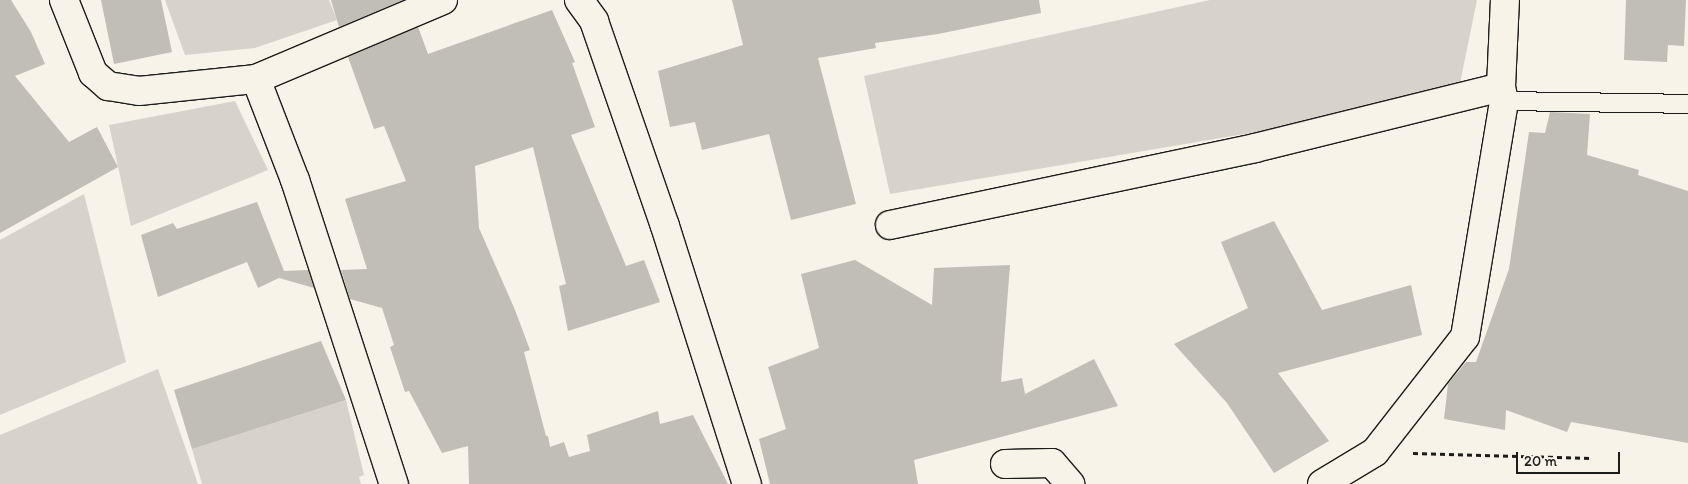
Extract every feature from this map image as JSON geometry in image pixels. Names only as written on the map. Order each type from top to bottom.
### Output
[{"type":"street","points":[[64,0],[93,72],[108,86],[139,91],[256,79],[441,0]]},
{"type":"street","points":[[579,0],[594,21],[662,216],[747,484]]},
{"type":"street","points":[[1322,484],[1375,452],[1465,337],[1503,94],[1505,0]]},
{"type":"street","points":[[256,79],[295,180],[394,484]]},
{"type":"street","points":[[890,225],[1503,94]]},
{"type":"street","points":[[1004,464],[1052,463],[1070,484]]},
{"type":"lane","points":[[1503,94],[1688,104]]},
{"type":"path","points":[[1375,452],[1592,458]]},
{"type":"shaded area","points":[[165,0],[329,0],[337,20],[255,48],[185,55]]},
{"type":"shaded area","points":[[1210,0],[1477,0],[1457,98],[890,194],[864,76]]},
{"type":"shaded area","points":[[235,101],[268,170],[131,226],[109,125]]},
{"type":"shaded area","points":[[84,194],[126,362],[0,415],[0,240]]},
{"type":"shaded area","points":[[158,369],[198,484],[0,484],[0,435]]},
{"type":"shaded area","points":[[346,400],[364,475],[359,477],[361,484],[202,484],[192,449]]},
{"type":"building","points":[[0,0],[11,0],[31,32],[45,64],[15,76],[69,142],[97,127],[118,167],[0,233]]},
{"type":"building","points":[[101,0],[161,0],[172,52],[114,64]]},
{"type":"building","points":[[331,0],[403,0],[339,27]]},
{"type":"building","points":[[732,0],[1039,0],[1041,13],[938,34],[875,43],[876,48],[818,58],[856,204],[791,220],[769,134],[702,150],[695,122],[670,127],[658,71],[743,45]]},
{"type":"building","points":[[1626,0],[1686,0],[1684,46],[1668,45],[1667,62],[1624,60]]},
{"type":"building","points":[[552,10],[575,62],[572,63],[595,127],[571,135],[626,266],[644,260],[660,302],[568,331],[559,286],[566,284],[533,147],[475,166],[479,228],[515,310],[530,350],[524,352],[550,447],[564,442],[569,457],[590,451],[587,435],[658,411],[660,424],[693,415],[728,484],[469,484],[468,446],[442,453],[409,391],[405,392],[390,347],[394,345],[382,308],[350,299],[341,270],[367,269],[345,199],[406,181],[384,126],[374,129],[348,57],[418,27],[428,54]]},
{"type":"building","points":[[1550,112],[1590,114],[1587,155],[1639,170],[1638,175],[1688,191],[1688,443],[1571,422],[1567,432],[1506,410],[1505,430],[1444,419],[1448,384],[1466,362],[1476,362],[1509,269],[1529,132],[1545,133]]},
{"type":"building","points":[[257,202],[284,271],[308,270],[314,288],[279,278],[258,288],[247,262],[158,297],[141,235],[173,223],[177,229]]},
{"type":"building","points":[[1274,221],[1322,310],[1411,285],[1422,335],[1278,373],[1329,441],[1274,473],[1227,403],[1174,344],[1248,308],[1221,242]]},
{"type":"building","points":[[855,260],[932,305],[934,268],[1010,265],[1001,382],[1022,378],[1025,394],[1094,359],[1118,406],[914,460],[918,484],[770,484],[759,439],[786,429],[768,367],[819,348],[801,274]]},
{"type":"building","points":[[321,341],[346,400],[192,449],[174,390]]}]
